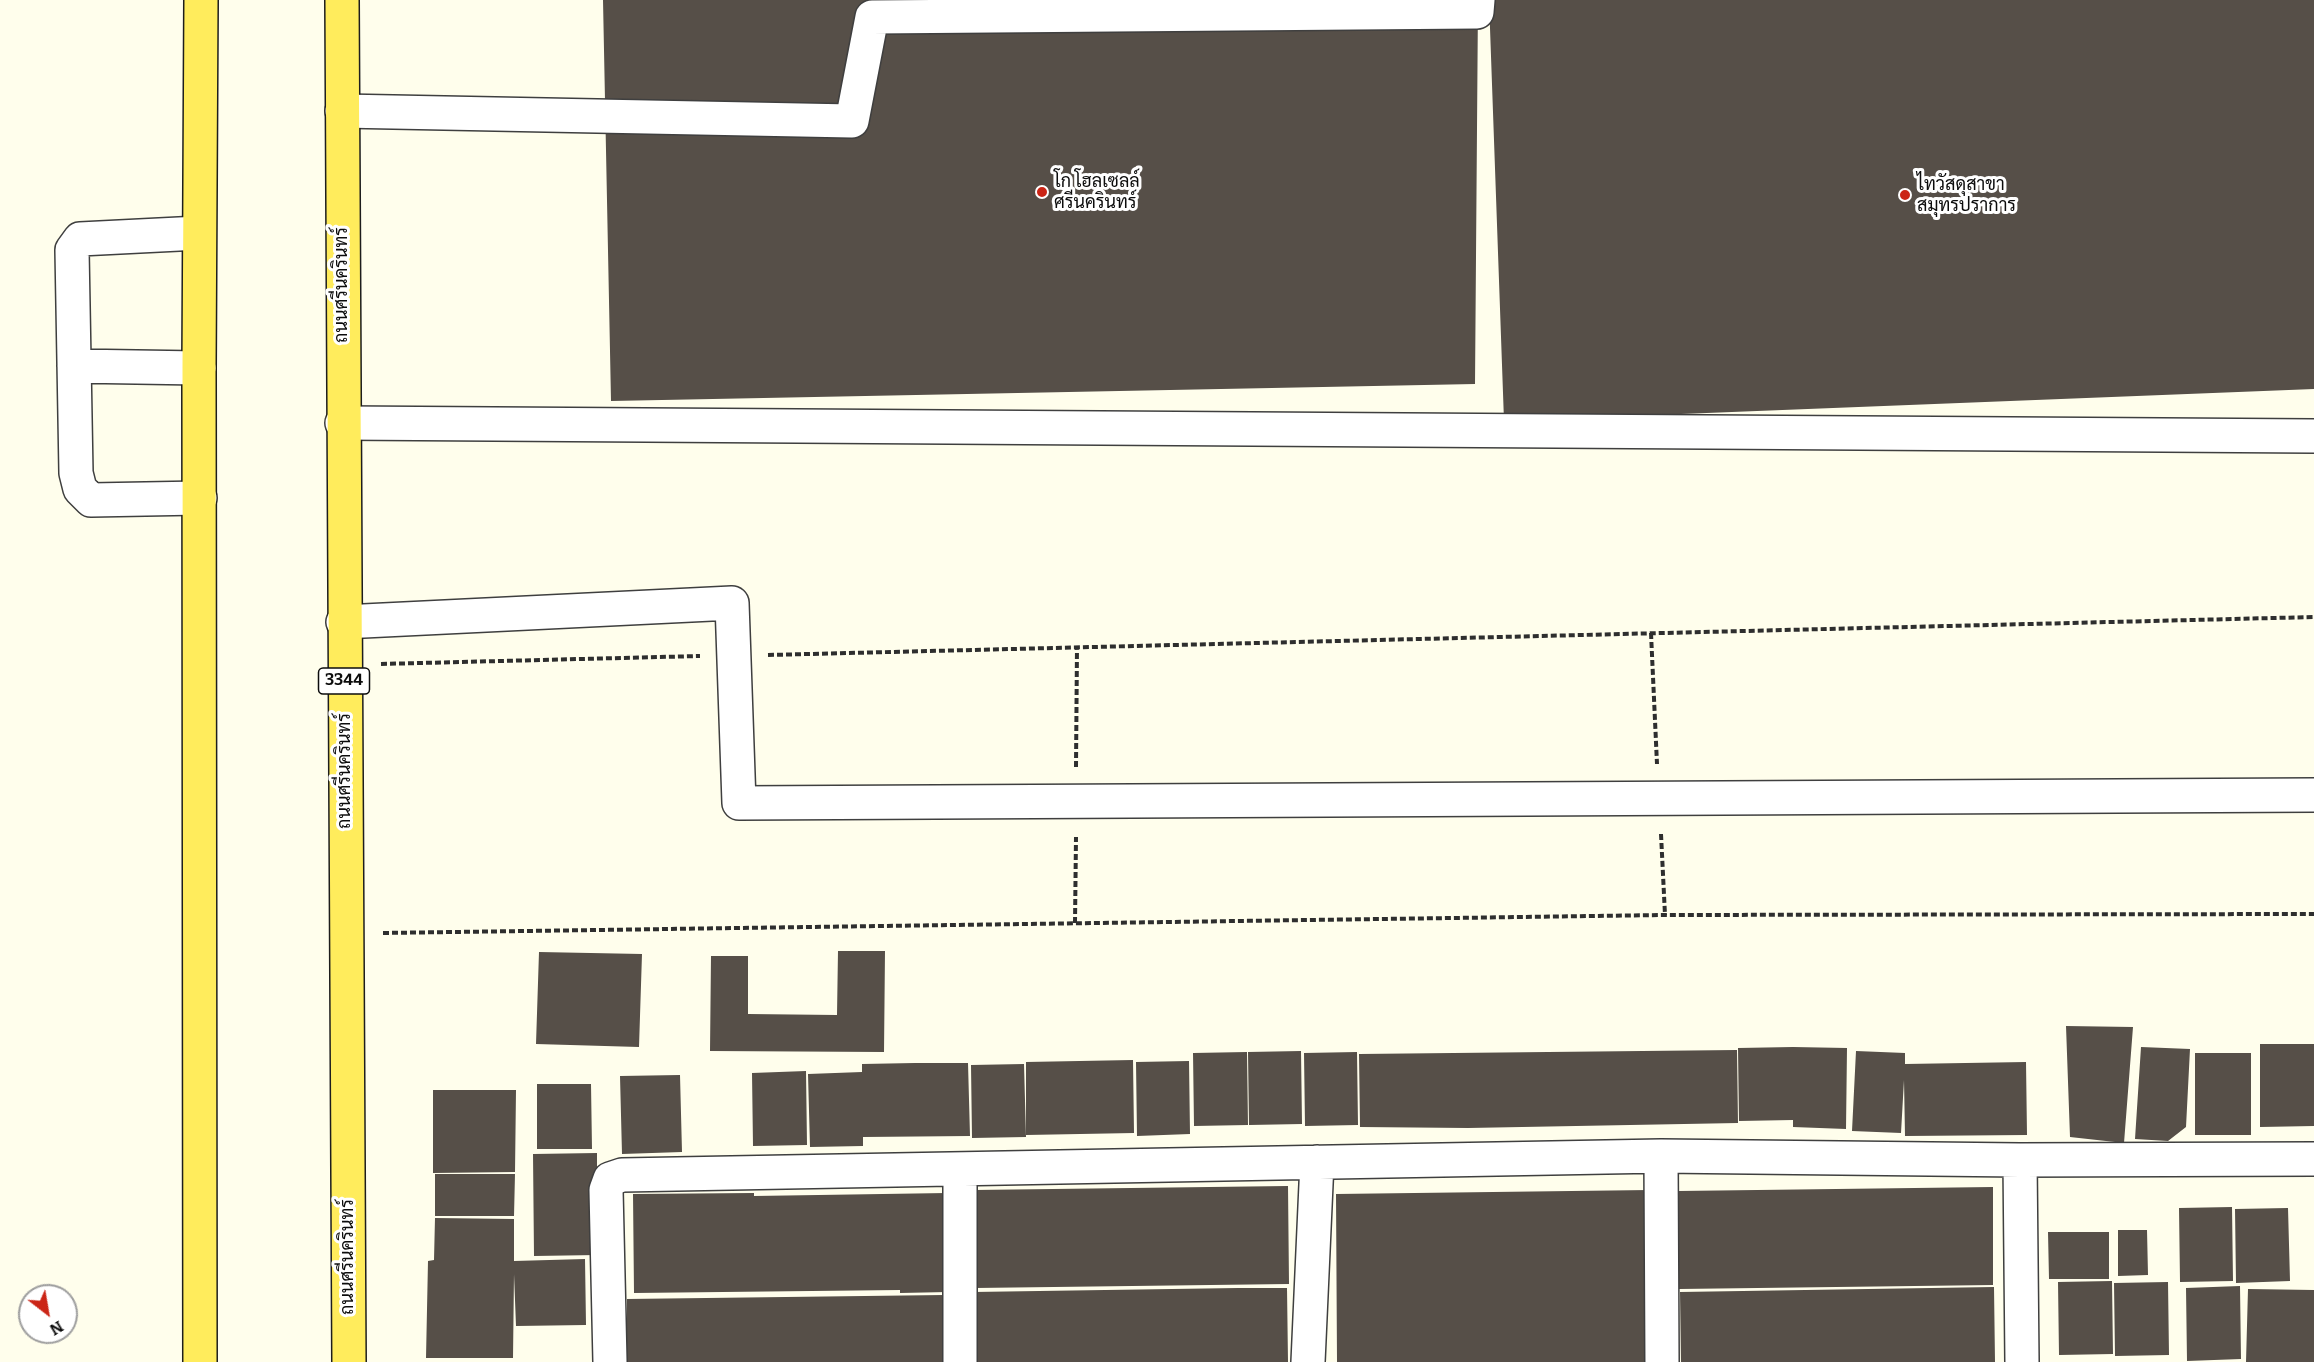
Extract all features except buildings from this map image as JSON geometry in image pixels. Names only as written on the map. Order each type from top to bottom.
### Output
[{"type":"main road","points":[[200,1362],[199,233],[201,0]]},
{"type":"main road","name":"ถนนศรีนครินทร์","points":[[342,0],[342,423],[348,1362]]},
{"type":"street","points":[[342,111],[852,121],[872,17],[1478,12],[1478,0]]},
{"type":"street","points":[[199,233],[80,239],[72,250],[76,473],[80,489],[90,500],[200,498]]},
{"type":"street","points":[[74,366],[199,368]]},
{"type":"street","points":[[342,423],[2314,436]]},
{"type":"street","points":[[343,622],[732,603],[739,803],[2314,795]]},
{"type":"street","points":[[1661,1156],[1662,1362]]},
{"type":"street","points":[[610,1362],[606,1190],[610,1179],[622,1175],[1661,1156],[2020,1160],[2314,1159]]},
{"type":"street","points":[[2020,1160],[2022,1362]]},
{"type":"street","points":[[1308,1362],[1317,1162]]},
{"type":"street","points":[[960,1170],[960,1362]]},
{"type":"path","points":[[758,655],[2314,617]]},
{"type":"path","points":[[344,665],[711,656]]},
{"type":"path","points":[[346,934],[1665,915],[2314,914]]},
{"type":"place","name":"โก โฮลเซลล์ ศรีนครินทร์","points":[[1042,192]]},
{"type":"place","name":"ไทวัสดุสาขา สมุทรปราการ","points":[[1905,195]]}]
